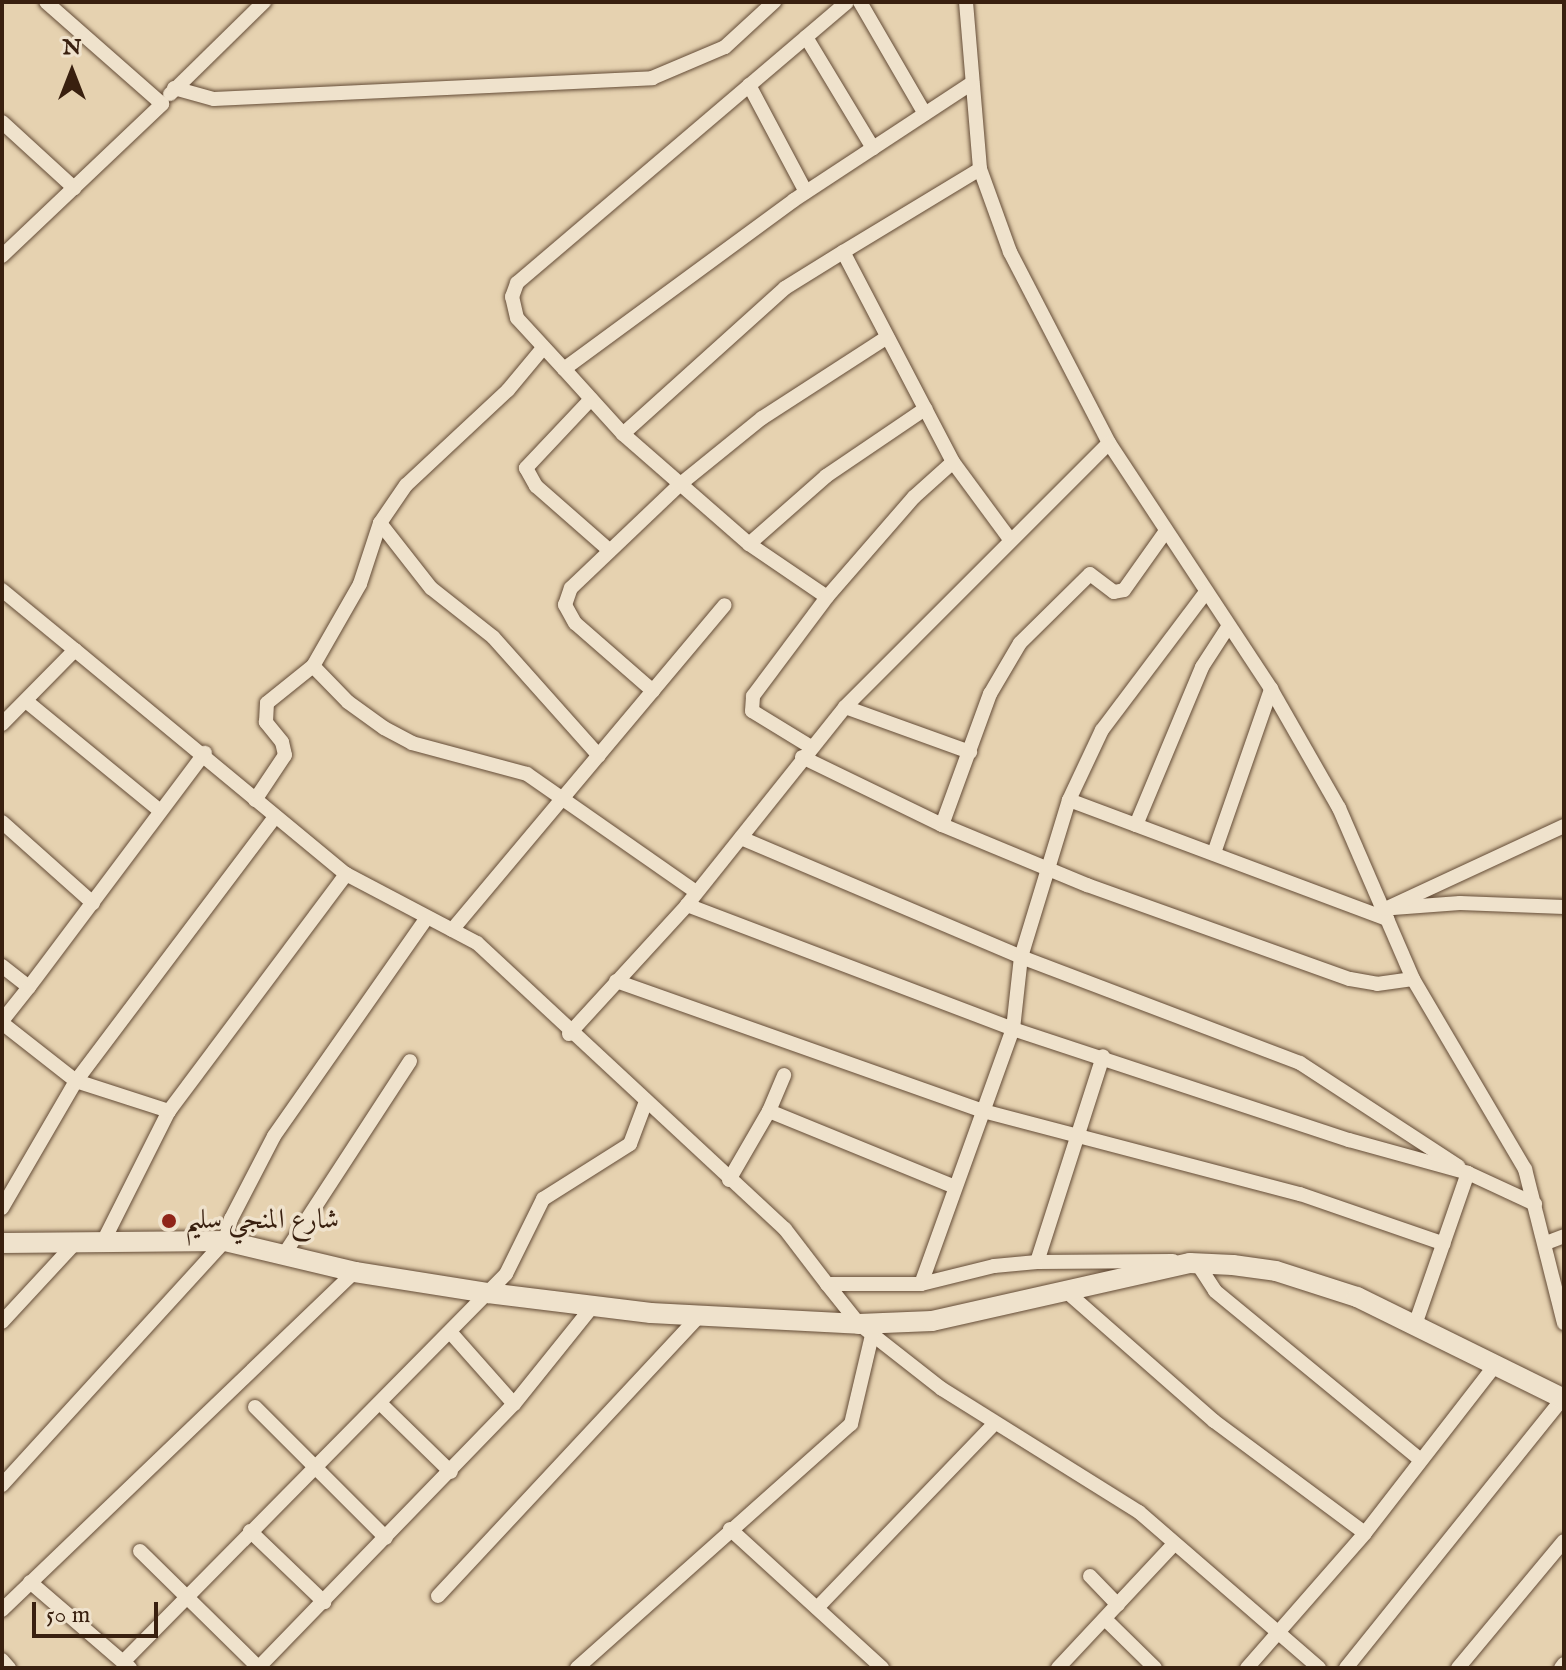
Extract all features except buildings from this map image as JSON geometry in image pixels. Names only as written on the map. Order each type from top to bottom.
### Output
[{"type":"street","points":[[46,2],[162,104]]},
{"type":"street","points":[[2,256],[264,2]]},
{"type":"street","points":[[827,597],[749,544],[678,486],[623,434],[514,312],[517,283],[847,2]]},
{"type":"street","points":[[860,2],[925,114]]},
{"type":"street","points":[[966,2],[980,169],[1010,252],[1109,443],[1271,689],[1339,808],[1413,979],[1503,1126],[1535,1204],[1564,1323]]},
{"type":"street","points":[[174,88],[214,99],[652,78],[725,47],[766,5]]},
{"type":"street","points":[[806,37],[873,148]]},
{"type":"street","points":[[564,369],[806,192],[972,83]]},
{"type":"street","points":[[749,85],[806,192]]},
{"type":"street","points":[[2,122],[74,188]]},
{"type":"street","points":[[623,434],[785,288],[980,169]]},
{"type":"street","points":[[843,252],[953,462],[1009,538]]},
{"type":"street","points":[[653,691],[575,623],[565,605],[571,588],[678,486],[823,374],[887,337]]},
{"type":"street","points":[[255,800],[285,755],[282,742],[266,722],[267,703],[313,666],[360,584],[380,523],[406,485],[508,390],[543,348]]},
{"type":"street","points":[[591,399],[526,468],[536,486],[609,550]]},
{"type":"street","points":[[749,544],[826,476],[925,409]]},
{"type":"street","points":[[569,1034],[687,905],[845,707],[1009,538],[1109,443]]},
{"type":"street","points":[[953,462],[914,497],[827,597],[751,705],[807,752],[942,825],[1350,979],[1377,984],[1413,979]]},
{"type":"street","points":[[380,523],[431,588],[493,637],[599,756]]},
{"type":"street","points":[[942,825],[1003,667],[1020,643],[1084,577],[1094,575],[1114,592],[1124,590],[1166,531]]},
{"type":"street","points":[[2,590],[205,753],[255,800],[346,874],[485,951],[569,1034],[785,1229],[866,1329],[994,1424],[1139,1512],[1319,1668]]},
{"type":"street","points":[[921,1284],[1013,1029],[1021,957],[1069,800],[1102,730],[1206,592]]},
{"type":"street","points":[[452,930],[473,899],[563,803],[725,605]]},
{"type":"street","points":[[1136,825],[1202,667],[1228,627]]},
{"type":"street","points":[[2,724],[75,650]]},
{"type":"street","points":[[313,666],[348,702],[384,728],[412,743],[527,774],[563,803],[696,892]]},
{"type":"street","points":[[1214,853],[1271,689]]},
{"type":"street","points":[[26,701],[158,809]]},
{"type":"street","points":[[845,707],[970,752]]},
{"type":"street","points":[[169,1111],[76,1081],[2,1022],[93,903],[158,809],[205,753]]},
{"type":"street","points":[[1069,800],[1386,914],[1460,903],[1564,907]]},
{"type":"street","points":[[2,1208],[76,1081],[275,817]]},
{"type":"street","points":[[2,822],[93,903]]},
{"type":"street","points":[[1386,914],[1564,826]]},
{"type":"street","points":[[741,838],[1021,957],[1300,1063],[1468,1173],[1535,1204]]},
{"type":"street","points":[[105,1238],[169,1111],[346,874]]},
{"type":"street","points":[[687,905],[1013,1029],[1103,1056],[1349,1140],[1468,1173]]},
{"type":"street","points":[[2,1485],[225,1241],[228,1224],[274,1136],[425,920]]},
{"type":"street","points":[[2,966],[29,987]]},
{"type":"street","points":[[616,981],[983,1111],[1076,1138],[1300,1194],[1444,1244]]},
{"type":"street","points":[[1037,1262],[1103,1056]]},
{"type":"street","points":[[285,1253],[410,1061]]},
{"type":"street","points":[[729,1180],[769,1111],[784,1075]]},
{"type":"street","points":[[30,1582],[127,1665],[250,1531],[382,1405],[488,1293],[514,1263],[538,1205],[556,1188],[630,1144],[645,1104]]},
{"type":"street","points":[[769,1111],[955,1187]]},
{"type":"street","points":[[1416,1322],[1468,1173]]},
{"type":"street","points":[[1546,1243],[1564,1236]]},
{"type":"street","points":[[2,1243],[105,1238],[225,1241],[355,1272],[488,1293],[592,1307],[866,1329],[932,1321],[1194,1263]]},
{"type":"street","points":[[2,1322],[77,1241]]},
{"type":"street","points":[[827,1284],[921,1284],[994,1266],[1037,1262],[1194,1263],[1276,1271],[1416,1322],[1563,1398],[1346,1668]]},
{"type":"street","points":[[1194,1263],[1215,1291],[1421,1460]]},
{"type":"street","points":[[2,1609],[355,1272]]},
{"type":"street","points":[[1067,1292],[1214,1421],[1365,1533]]},
{"type":"street","points":[[140,1551],[189,1595],[258,1668],[514,1404],[592,1307]]},
{"type":"street","points":[[438,1596],[699,1316]]},
{"type":"street","points":[[577,1668],[851,1424],[866,1329]]},
{"type":"street","points":[[451,1333],[514,1404]]},
{"type":"street","points":[[1247,1668],[1365,1533],[1497,1363]]},
{"type":"street","points":[[382,1405],[451,1472]]},
{"type":"street","points":[[255,1407],[386,1538]]},
{"type":"street","points":[[817,1608],[994,1424]]},
{"type":"street","points":[[730,1529],[882,1668]]},
{"type":"street","points":[[250,1531],[324,1602]]},
{"type":"street","points":[[1458,1668],[1564,1541]]},
{"type":"street","points":[[1058,1668],[1174,1544]]},
{"type":"street","points":[[1090,1576],[1118,1605]]},
{"type":"street","points":[[1105,1619],[1155,1668]]},
{"type":"street","points":[[2,1660],[9,1668]]},
{"type":"place","name":"شارع المنجي سليم","points":[[169,1221]]}]
